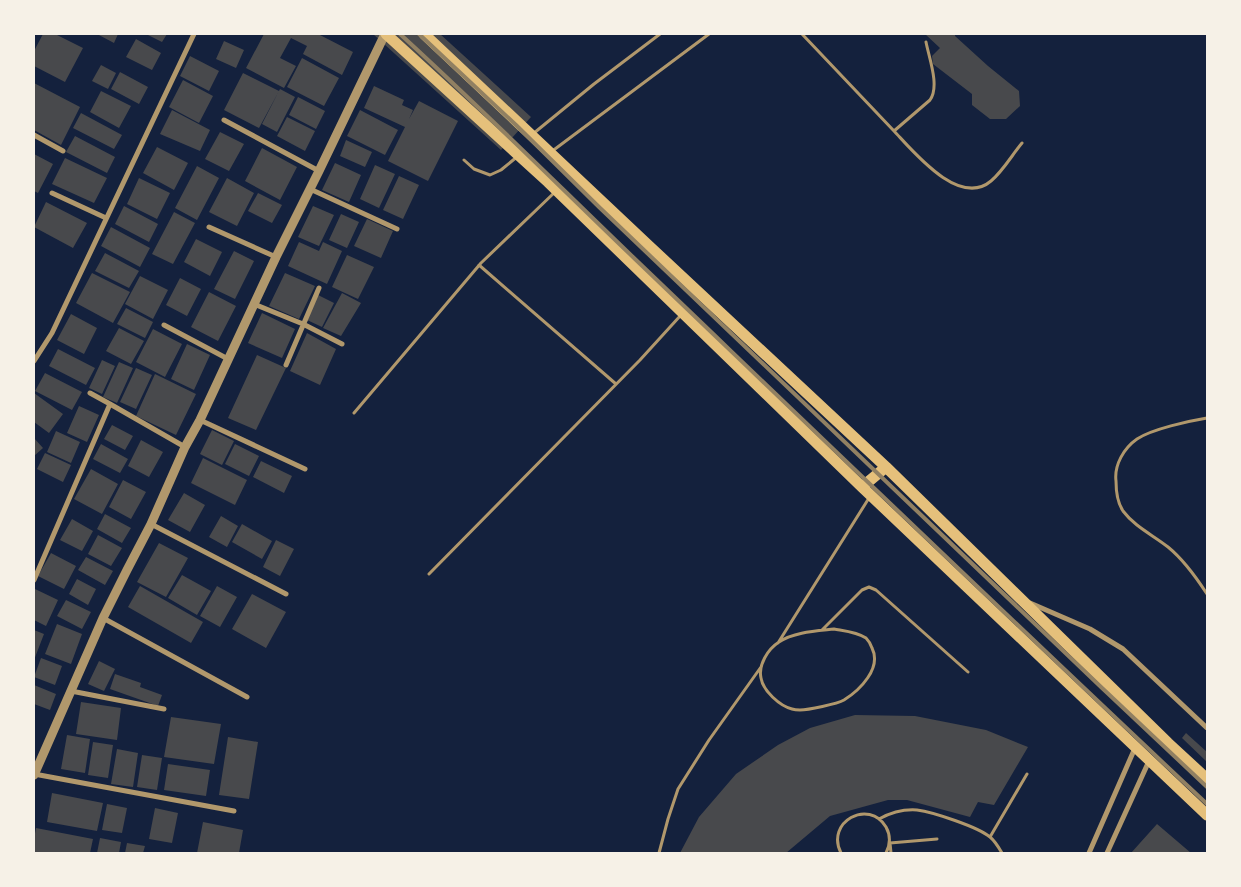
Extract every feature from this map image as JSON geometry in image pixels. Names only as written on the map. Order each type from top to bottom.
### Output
[{"type":"main road","points":[[386,34],[556,190],[866,491],[1207,815]]},
{"type":"main road","points":[[424,34],[886,467],[1207,779]]},
{"type":"main road","points":[[866,491],[886,467]]},
{"type":"street","points":[[34,360],[52,332],[194,34]]},
{"type":"street","points":[[234,812],[34,774],[126,570],[151,524],[185,447],[200,420],[276,257],[386,34]]},
{"type":"street","points":[[224,120],[319,171]]},
{"type":"street","points":[[34,135],[63,151]]},
{"type":"street","points":[[310,189],[397,229]]},
{"type":"street","points":[[52,193],[106,218]]},
{"type":"street","points":[[209,226],[276,257]]},
{"type":"street","points":[[286,365],[319,288]]},
{"type":"street","points":[[254,304],[303,324],[342,344]]},
{"type":"street","points":[[164,325],[228,359]]},
{"type":"street","points":[[90,393],[185,447]]},
{"type":"street","points":[[34,580],[110,404]]},
{"type":"street","points":[[200,420],[305,469]]},
{"type":"street","points":[[151,524],[286,594]]},
{"type":"street","points":[[1021,599],[1090,629],[1123,649],[1207,728]]},
{"type":"street","points":[[104,618],[247,697]]},
{"type":"street","points":[[71,691],[164,709]]},
{"type":"street","points":[[1089,853],[1136,747]]},
{"type":"street","points":[[1107,853],[1149,760]]},
{"type":"lane","points":[[532,135],[594,84],[660,34]]},
{"type":"lane","points":[[551,152],[709,34]]},
{"type":"lane","points":[[802,34],[922,160],[948,181],[964,187],[979,187],[990,182],[1022,142]]},
{"type":"lane","points":[[894,131],[930,100],[933,95],[934,81],[926,42]]},
{"type":"lane","points":[[464,160],[474,169],[490,175],[501,170],[519,155]]},
{"type":"lane","points":[[354,413],[479,265],[556,190]]},
{"type":"lane","points":[[479,265],[616,384]]},
{"type":"lane","points":[[429,574],[640,360],[683,313]]},
{"type":"lane","points":[[1207,418],[1155,431],[1138,438],[1126,448],[1115,475],[1116,494],[1123,510],[1138,526],[1168,547],[1191,571],[1207,594]]},
{"type":"lane","points":[[659,853],[678,789],[709,740],[761,666],[767,654],[778,643],[866,491]]},
{"type":"lane","points":[[822,630],[862,590],[869,587],[876,590],[968,672]]},
{"type":"lane","points":[[761,666],[761,678],[764,685],[776,700],[789,708],[800,710],[842,701],[858,690],[874,666],[875,653],[868,639],[854,632],[834,629],[810,631],[778,643]]},
{"type":"lane","points":[[990,837],[1027,774]]},
{"type":"lane","points":[[878,819],[888,814],[916,810],[953,820],[990,837],[1002,853]]},
{"type":"lane","points":[[841,853],[837,841],[838,832],[848,819],[855,815],[863,814],[871,815],[884,824],[888,832],[891,853]]},
{"type":"lane","points":[[890,843],[937,839]]},
{"type":"lane","points":[[886,853],[890,843]]},
{"type":"building","points":[[43,34],[55,34],[83,48],[65,82],[34,66],[34,51]]},
{"type":"building","points":[[97,34],[118,34],[114,43]]},
{"type":"building","points":[[146,34],[167,34],[162,42]]},
{"type":"building","points":[[264,34],[318,34],[353,52],[342,75],[303,54],[307,46],[291,38],[280,58],[296,66],[284,88],[246,68]]},
{"type":"building","points":[[373,34],[440,34],[531,117],[501,150]]},
{"type":"building","points":[[925,34],[955,34],[988,66],[1019,91],[1020,106],[1006,119],[990,119],[972,105],[972,94],[933,64],[932,56],[940,48]]},
{"type":"building","points":[[136,39],[161,53],[152,70],[126,57]]},
{"type":"building","points":[[224,41],[244,50],[236,68],[216,59]]},
{"type":"building","points":[[190,56],[219,71],[209,91],[180,76]]},
{"type":"building","points":[[302,58],[339,78],[324,106],[287,87]]},
{"type":"building","points":[[101,65],[116,73],[108,89],[92,81]]},
{"type":"building","points":[[120,72],[148,87],[139,104],[111,89]]},
{"type":"building","points":[[243,73],[279,91],[259,128],[224,110]]},
{"type":"building","points":[[183,80],[213,96],[199,123],[169,107]]},
{"type":"building","points":[[34,83],[80,107],[61,145],[34,130]]},
{"type":"building","points":[[374,86],[404,100],[402,105],[413,110],[409,119],[419,101],[458,121],[428,181],[388,161],[405,127],[364,108]]},
{"type":"building","points":[[280,89],[295,97],[277,132],[262,124]]},
{"type":"building","points":[[101,91],[131,106],[119,128],[90,112]]},
{"type":"building","points":[[298,97],[325,111],[316,129],[289,115]]},
{"type":"building","points":[[172,110],[210,130],[200,151],[160,134]]},
{"type":"building","points":[[360,110],[398,130],[385,155],[347,136]]},
{"type":"building","points":[[81,113],[122,135],[114,149],[73,128]]},
{"type":"building","points":[[287,117],[315,131],[305,151],[277,136]]},
{"type":"building","points":[[220,132],[244,144],[229,171],[205,159]]},
{"type":"building","points":[[75,136],[115,157],[107,173],[66,152]]},
{"type":"building","points":[[346,140],[372,152],[365,167],[340,156]]},
{"type":"building","points":[[157,147],[188,163],[174,190],[143,173]]},
{"type":"building","points":[[262,148],[297,167],[280,200],[245,181]]},
{"type":"building","points":[[34,154],[53,164],[38,193],[34,191]]},
{"type":"building","points":[[65,158],[107,178],[94,203],[52,184]]},
{"type":"building","points":[[335,163],[361,175],[349,202],[322,190]]},
{"type":"building","points":[[375,165],[395,174],[379,208],[360,199]]},
{"type":"building","points":[[197,166],[219,178],[197,220],[175,208]]},
{"type":"building","points":[[399,176],[419,185],[403,219],[383,210]]},
{"type":"building","points":[[139,178],[170,193],[157,219],[127,204]]},
{"type":"building","points":[[227,178],[254,193],[237,226],[209,212]]},
{"type":"building","points":[[258,193],[282,205],[272,223],[248,211]]},
{"type":"building","points":[[46,202],[87,223],[73,248],[34,227]]},
{"type":"building","points":[[124,206],[158,224],[149,242],[115,224]]},
{"type":"building","points":[[313,206],[334,215],[319,246],[298,237]]},
{"type":"building","points":[[174,212],[195,223],[173,264],[152,254]]},
{"type":"building","points":[[341,214],[359,222],[347,248],[329,240]]},
{"type":"building","points":[[367,219],[393,231],[381,258],[354,246]]},
{"type":"building","points":[[111,227],[150,248],[140,267],[101,246]]},
{"type":"building","points":[[196,239],[222,252],[210,276],[184,262]]},
{"type":"building","points":[[299,242],[319,251],[323,242],[342,251],[327,284],[288,266]]},
{"type":"building","points":[[234,251],[254,261],[235,299],[214,289]]},
{"type":"building","points":[[105,253],[139,271],[129,288],[95,271]]},
{"type":"building","points":[[347,255],[374,267],[358,299],[332,287]]},
{"type":"building","points":[[92,273],[130,292],[113,323],[76,303]]},
{"type":"building","points":[[285,273],[315,286],[299,319],[269,306]]},
{"type":"building","points":[[140,276],[168,290],[153,319],[125,304]]},
{"type":"building","points":[[180,278],[201,289],[187,316],[166,305]]},
{"type":"building","points":[[209,292],[236,306],[218,341],[191,327]]},
{"type":"building","points":[[342,293],[361,303],[341,336],[323,328]]},
{"type":"building","points":[[318,295],[334,303],[322,327],[307,320]]},
{"type":"building","points":[[126,308],[153,322],[145,338],[117,324]]},
{"type":"building","points":[[262,313],[295,329],[282,358],[248,343]]},
{"type":"building","points":[[71,314],[97,328],[84,354],[57,340]]},
{"type":"building","points":[[119,328],[144,341],[131,364],[106,351]]},
{"type":"building","points":[[153,329],[182,344],[165,377],[136,362]]},
{"type":"building","points":[[307,333],[336,349],[320,385],[290,371]]},
{"type":"building","points":[[187,344],[210,355],[194,390],[171,379]]},
{"type":"building","points":[[58,349],[95,368],[86,385],[49,366]]},
{"type":"building","points":[[257,355],[286,368],[256,430],[228,418]]},
{"type":"building","points":[[102,360],[115,366],[102,394],[89,388]]},
{"type":"building","points":[[119,362],[133,368],[117,403],[103,397]]},
{"type":"building","points":[[136,368],[152,375],[136,409],[120,402]]},
{"type":"building","points":[[45,373],[82,392],[72,410],[35,391]]},
{"type":"building","points":[[155,374],[196,394],[176,435],[136,416]]},
{"type":"building","points":[[34,393],[63,414],[49,433],[34,422]]},
{"type":"building","points":[[79,406],[99,415],[87,442],[67,433]]},
{"type":"building","points":[[112,425],[133,436],[125,450],[104,439]]},
{"type":"building","points":[[212,430],[234,441],[222,465],[200,454]]},
{"type":"building","points":[[56,431],[80,442],[71,463],[47,452]]},
{"type":"building","points":[[34,438],[43,448],[34,456]]},
{"type":"building","points":[[141,440],[163,452],[149,477],[128,466]]},
{"type":"building","points":[[101,444],[128,459],[120,473],[93,459]]},
{"type":"building","points":[[235,444],[259,456],[249,476],[225,464]]},
{"type":"building","points":[[45,453],[71,465],[63,482],[37,469]]},
{"type":"building","points":[[203,458],[247,480],[235,505],[191,483]]},
{"type":"building","points":[[261,461],[292,476],[284,493],[253,477]]},
{"type":"building","points":[[91,469],[118,484],[102,514],[74,499]]},
{"type":"building","points":[[123,480],[146,492],[131,519],[109,507]]},
{"type":"building","points":[[184,493],[205,505],[190,532],[168,520]]},
{"type":"building","points":[[105,514],[131,528],[122,543],[97,529]]},
{"type":"building","points":[[221,516],[238,526],[227,547],[209,537]]},
{"type":"building","points":[[72,519],[93,531],[82,551],[60,540]]},
{"type":"building","points":[[242,524],[272,541],[262,559],[232,542]]},
{"type":"building","points":[[98,535],[122,548],[111,566],[88,554]]},
{"type":"building","points":[[276,540],[294,549],[280,576],[263,567]]},
{"type":"building","points":[[159,543],[188,558],[166,597],[137,582]]},
{"type":"building","points":[[51,553],[76,566],[64,589],[38,576]]},
{"type":"building","points":[[86,557],[113,571],[105,585],[78,570]]},
{"type":"building","points":[[182,575],[211,591],[197,615],[168,598]]},
{"type":"building","points":[[77,579],[96,589],[88,605],[69,594]]},
{"type":"building","points":[[140,586],[203,622],[191,643],[128,607]]},
{"type":"building","points":[[217,586],[237,597],[220,627],[200,616]]},
{"type":"building","points":[[35,589],[58,600],[46,626],[34,620]]},
{"type":"building","points":[[252,594],[286,612],[266,648],[232,629]]},
{"type":"building","points":[[66,600],[91,612],[82,629],[57,616]]},
{"type":"building","points":[[57,624],[82,634],[71,664],[45,654]]},
{"type":"building","points":[[34,630],[44,634],[34,660]]},
{"type":"building","points":[[41,658],[62,666],[55,685],[34,677]]},
{"type":"building","points":[[99,661],[115,669],[104,691],[88,684]]},
{"type":"building","points":[[115,674],[141,683],[140,687],[162,695],[158,706],[110,689]]},
{"type":"building","points":[[34,685],[56,694],[50,710],[34,704]]},
{"type":"building","points":[[81,702],[121,708],[117,740],[76,734]]},
{"type":"building","points":[[855,715],[915,716],[986,730],[1028,747],[994,805],[978,802],[970,817],[907,800],[888,800],[830,816],[786,853],[680,853],[699,817],[736,774],[778,745],[810,728]]},
{"type":"building","points":[[171,717],[221,724],[214,764],[164,757]]},
{"type":"building","points":[[1186,733],[1207,752],[1207,762],[1182,738]]},
{"type":"building","points":[[67,735],[90,739],[85,773],[61,769]]},
{"type":"building","points":[[228,737],[258,742],[249,799],[219,795]]},
{"type":"building","points":[[93,742],[113,745],[108,778],[88,775]]},
{"type":"building","points":[[117,749],[138,753],[133,787],[111,784]]},
{"type":"building","points":[[142,755],[162,758],[157,790],[137,787]]},
{"type":"building","points":[[168,764],[210,770],[206,796],[164,790]]},
{"type":"building","points":[[52,793],[103,803],[97,831],[47,822]]},
{"type":"building","points":[[107,804],[127,808],[122,833],[102,830]]},
{"type":"building","points":[[155,808],[178,813],[172,843],[149,839]]},
{"type":"building","points":[[203,822],[243,830],[239,853],[197,853]]},
{"type":"building","points":[[1157,824],[1191,853],[1131,853]]},
{"type":"building","points":[[36,828],[93,839],[90,853],[34,853]]},
{"type":"building","points":[[100,838],[121,842],[119,853],[97,853]]},
{"type":"building","points":[[127,843],[145,846],[143,853],[125,853]]},
{"type":"railway","points":[[400,34],[1207,804]]},
{"type":"railway","points":[[419,34],[1207,787]]}]
